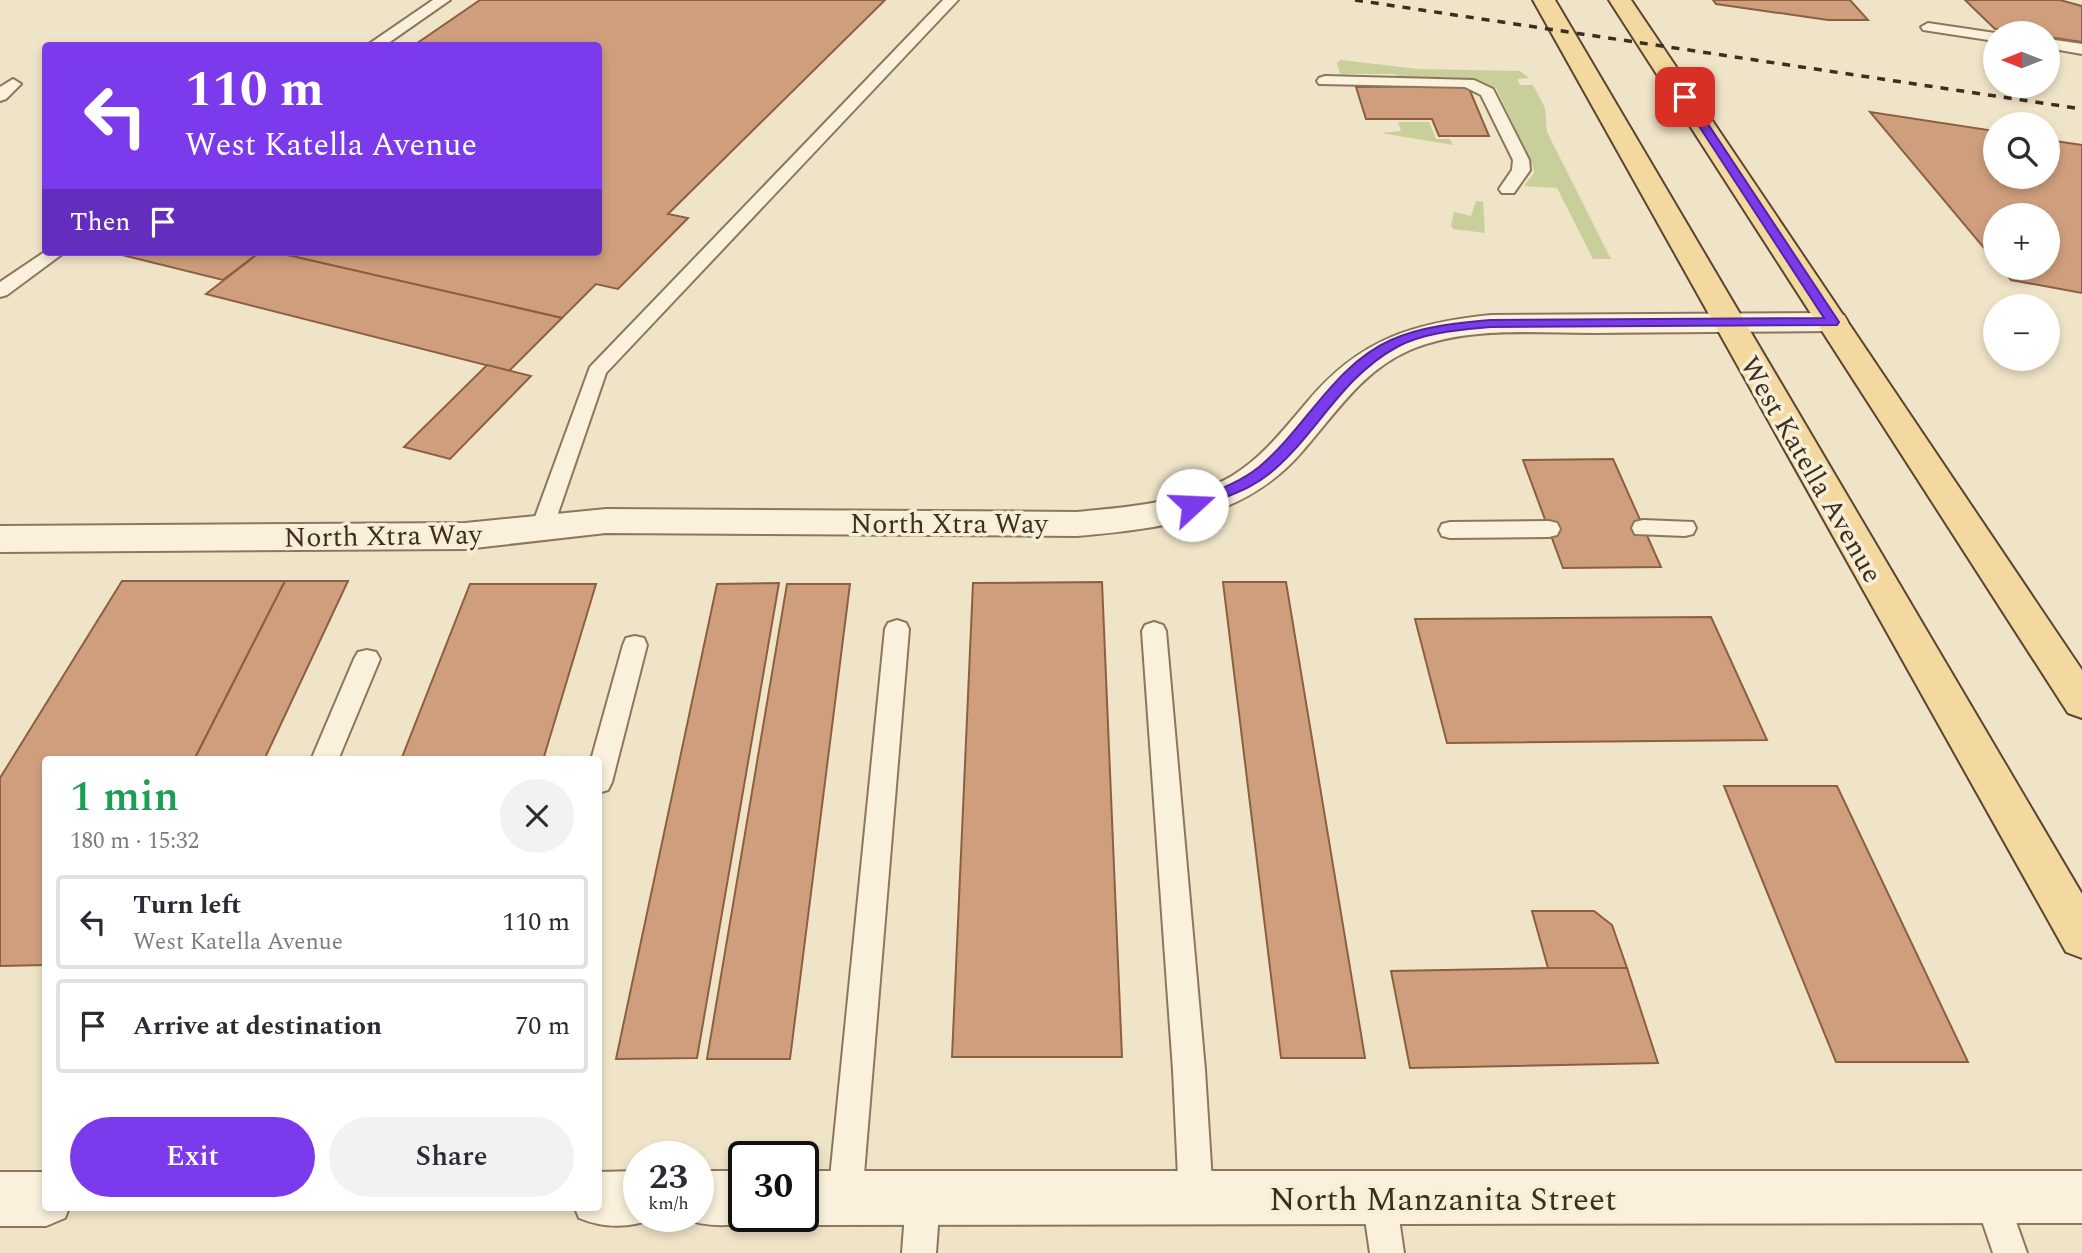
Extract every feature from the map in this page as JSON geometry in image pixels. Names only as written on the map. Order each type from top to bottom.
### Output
[{"type":"main road","name":"West Katella Avenue","points":[[1544,0],[2082,937]]},
{"type":"main road","points":[[1620,0],[2082,702]]},
{"type":"street","name":"North Xtra Way","points":[[0,539],[465,536],[606,521],[1077,524],[1132,519],[1210,500],[1245,484],[1265,470],[1298,436],[1340,384],[1394,343],[1443,328],[1491,324],[1833,322]]},
{"type":"street","name":"North Manzanita Street","points":[[824,1198],[2082,1197]]},
{"type":"street","points":[[602,1199],[623,1198]]},
{"type":"street","points":[[0,1199],[42,1199]]},
{"type":"lane","points":[[379,42],[443,0]]},
{"type":"lane","points":[[542,528],[597,372],[951,0]]},
{"type":"lane","points":[[1928,27],[1983,35]]},
{"type":"lane","points":[[2060,46],[2082,49]]},
{"type":"lane","points":[[1325,81],[1455,82],[1468,83],[1488,92],[1521,160],[1521,170],[1508,189]]},
{"type":"lane","points":[[0,96],[13,83]]},
{"type":"lane","points":[[0,291],[50,256]]},
{"type":"lane","points":[[1643,528],[1685,528]]},
{"type":"lane","points":[[1450,530],[1549,529]]},
{"type":"lane","points":[[824,1198],[897,629]]},
{"type":"lane","points":[[1154,631],[1189,1070],[1196,1198]]},
{"type":"lane","points":[[602,767],[635,645]]},
{"type":"lane","points":[[326,756],[367,659]]},
{"type":"lane","points":[[1991,1197],[2010,1253]]},
{"type":"lane","points":[[1379,1198],[1387,1253]]},
{"type":"lane","points":[[919,1253],[923,1199]]},
{"type":"green space","points":[[1341,60],[1418,69],[1520,71],[1529,78],[1517,79],[1520,85],[1533,85],[1545,108],[1547,132],[1611,259],[1593,259],[1557,188],[1524,186],[1534,173],[1533,167],[1496,88],[1471,80],[1408,79],[1394,74],[1340,74],[1337,63]]},
{"type":"green space","points":[[1398,122],[1429,122],[1436,139],[1450,139],[1453,145],[1381,133],[1401,131]]},
{"type":"green space","points":[[1476,201],[1483,202],[1485,233],[1453,229],[1451,226],[1454,212],[1471,216]]},
{"type":"building","points":[[480,0],[885,0],[668,214],[688,218],[618,289],[596,284],[562,318],[291,256],[602,256],[602,42],[419,42]]},
{"type":"building","points":[[1713,0],[1850,0],[1868,20],[1828,20],[1716,4]]},
{"type":"building","points":[[1965,0],[2060,0],[2082,6],[2082,42],[2060,39],[2060,21],[1987,21]]},
{"type":"building","points":[[1468,86],[1489,136],[1439,136],[1432,119],[1366,119],[1356,87]]},
{"type":"building","points":[[1870,112],[1983,129],[1983,189],[2060,189],[2060,142],[2082,145],[2082,293],[2011,280],[2060,280],[2060,203],[1983,203],[1983,247]]},
{"type":"building","points":[[126,256],[255,256],[223,280]]},
{"type":"building","points":[[255,256],[291,256],[562,318],[509,371],[206,294]]},
{"type":"building","points":[[487,365],[531,376],[450,459],[404,447]]},
{"type":"building","points":[[1613,459],[1661,567],[1563,568],[1523,460]]},
{"type":"building","points":[[122,581],[285,581],[196,756],[42,756],[42,965],[0,966],[0,778]]},
{"type":"building","points":[[285,581],[348,581],[266,756],[196,756]]},
{"type":"building","points":[[1102,582],[1122,1057],[952,1057],[973,583]]},
{"type":"building","points":[[1223,582],[1286,582],[1365,1058],[1281,1058]]},
{"type":"building","points":[[779,583],[697,1058],[616,1059],[717,584]]},
{"type":"building","points":[[470,584],[596,584],[544,756],[403,756]]},
{"type":"building","points":[[787,584],[850,584],[790,1059],[707,1059]]},
{"type":"building","points":[[1711,617],[1767,740],[1447,743],[1415,619]]},
{"type":"building","points":[[1724,786],[1837,786],[1968,1062],[1836,1062]]},
{"type":"building","points":[[1532,911],[1594,911],[1612,925],[1627,968],[1548,968]]},
{"type":"building","points":[[1627,968],[1658,1063],[1410,1068],[1391,971]]},
{"type":"railway","points":[[1355,0],[2082,109]]},
{"type":"route","points":[[1192,505],[1245,484],[1265,470],[1298,436],[1340,384],[1369,360],[1394,343],[1443,328],[1491,324],[1833,322],[1685,97]]}]
